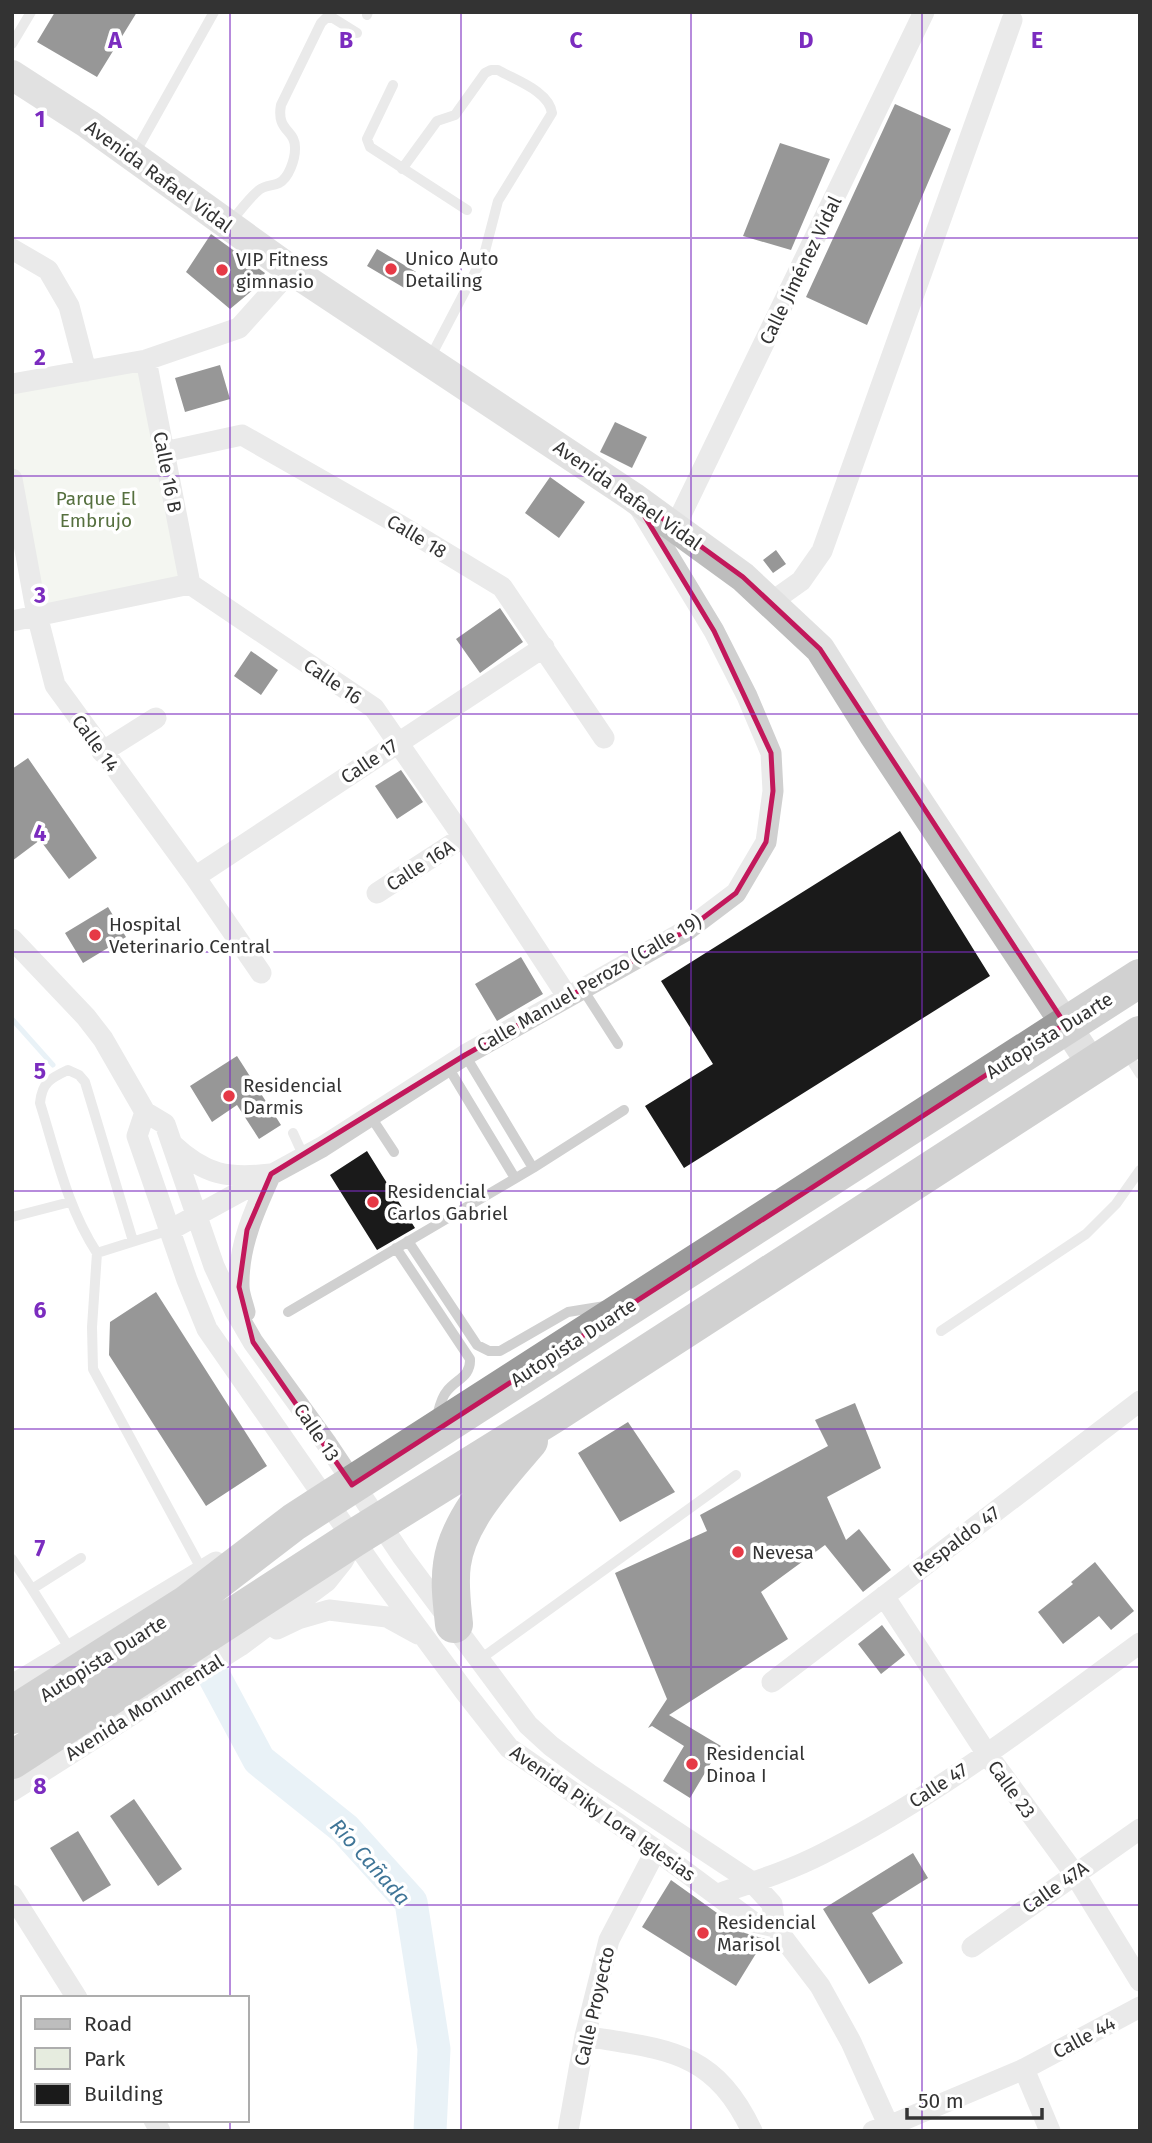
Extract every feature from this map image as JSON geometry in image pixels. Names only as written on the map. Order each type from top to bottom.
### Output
[{"type":"highway","name":"Autopista Duarte","points":[[12,1715],[187,1604],[294,1522],[1140,978]]},
{"type":"highway","name":"Autopista Duarte","points":[[12,1760],[367,1530],[1124,1056]]},
{"type":"highway","points":[[440,1632],[451,1586],[452,1563],[461,1532],[508,1466],[552,1415]]},
{"type":"main road","name":"Avenida Rafael Vidal","points":[[12,75],[133,156],[291,270],[633,497],[743,577],[820,649],[874,736],[1065,1024],[1124,1056]]},
{"type":"street","name":"Calle Jiménez Vidal","points":[[675,527],[925,12]]},
{"type":"street","points":[[770,603],[801,581],[822,551],[1012,20]]},
{"type":"street","points":[[12,249],[48,270],[69,306],[86,372]]},
{"type":"street","points":[[12,384],[146,360],[239,328],[291,270]]},
{"type":"street","name":"Calle 16 B","points":[[146,360],[190,584]]},
{"type":"street","name":"Calle 18","points":[[164,452],[242,435],[502,587],[604,738]]},
{"type":"street","name":"Calle 14","points":[[12,479],[37,615],[55,685],[195,877],[261,973]]},
{"type":"street","name":"Calle Manuel Perozo (Calle 19)","points":[[170,1230],[304,1157],[456,1061],[687,930],[736,892],[766,842],[774,791],[771,753],[747,696],[714,631],[633,497]]},
{"type":"street","points":[[12,621],[190,584]]},
{"type":"street","name":"Calle 16","points":[[190,584],[374,708],[575,992]]},
{"type":"street","name":"Calle 17","points":[[195,877],[544,647]]},
{"type":"street","points":[[102,752],[156,718]]},
{"type":"street","name":"Calle 16A","points":[[377,893],[463,837]]},
{"type":"street","points":[[12,939],[86,1017],[103,1040],[145,1112],[164,1124],[171,1142],[190,1161],[222,1174],[271,1174],[247,1230],[239,1287],[253,1342]]},
{"type":"street","points":[[145,1112],[137,1136],[207,1329],[340,1492],[367,1530]]},
{"type":"street","name":"Calle 13","points":[[171,1142],[214,1266],[235,1311],[253,1342],[327,1444],[340,1492],[367,1530]]},
{"type":"street","name":"Respaldo 47","points":[[772,1682],[1140,1401]]},
{"type":"street","points":[[12,1685],[291,1517],[340,1492]]},
{"type":"street","name":"Avenida Piky Lora Iglesias","points":[[367,1530],[402,1556],[440,1632],[465,1692],[509,1748],[754,1922],[775,1927]]},
{"type":"street","name":"Avenida Piky Lora Iglesias","points":[[367,1530],[440,1632],[484,1667],[528,1725],[589,1774],[752,1882],[772,1904],[775,1927],[820,1986],[851,2042],[885,2129]]},
{"type":"street","name":"Avenida Monumental","points":[[12,1791],[240,1646],[327,1581],[367,1530]]},
{"type":"street","name":"Calle 23","points":[[884,1596],[987,1754],[1074,1873],[1140,1981]]},
{"type":"street","name":"Avenida Monumental","points":[[240,1646],[298,1619],[329,1610],[387,1617],[440,1632]]},
{"type":"street","name":"Calle 47","points":[[718,1894],[821,1855],[894,1814],[987,1754],[1140,1643]]},
{"type":"street","points":[[465,1692],[484,1667]]},
{"type":"street","name":"Calle 47A","points":[[972,1947],[1140,1829]]},
{"type":"street","name":"Calle Proyecto","points":[[568,2131],[585,2036],[609,1940],[656,1850]]},
{"type":"street","points":[[12,1895],[76,1996]]},
{"type":"street","name":"Calle 44","points":[[885,2129],[1024,2069],[1140,2007]]},
{"type":"street","points":[[585,2036],[656,2049],[686,2058],[710,2071],[744,2112],[752,2131]]},
{"type":"street","points":[[1024,2069],[1049,2131]]},
{"type":"lane","points":[[12,44],[31,12]]},
{"type":"lane","points":[[133,156],[214,12]]},
{"type":"lane","points":[[228,225],[260,189],[280,182],[291,164],[296,147],[292,136],[278,118],[281,105],[321,23],[326,18],[333,18],[357,33]]},
{"type":"lane","points":[[402,169],[436,121],[455,115],[485,73],[491,70],[498,70],[545,97],[551,107],[552,113],[498,201],[484,256],[428,360]]},
{"type":"lane","points":[[393,85],[368,139],[370,148],[467,210]]},
{"type":"lane","points":[[575,992],[618,1044]]},
{"type":"lane","points":[[456,1061],[533,1168]]},
{"type":"lane","points":[[456,1061],[516,1178]]},
{"type":"lane","points":[[133,1241],[85,1082],[79,1075],[68,1070],[48,1079],[43,1086],[40,1103],[70,1202],[80,1227],[97,1253],[92,1326],[93,1369],[202,1570]]},
{"type":"lane","points":[[288,1312],[533,1168],[624,1110]]},
{"type":"lane","points":[[371,1116],[394,1152]]},
{"type":"lane","points":[[293,1133],[304,1157]]},
{"type":"lane","points":[[942,1331],[1086,1234],[1116,1204],[1140,1170]]},
{"type":"lane","points":[[12,1217],[70,1202]]},
{"type":"lane","points":[[97,1253],[170,1230]]},
{"type":"lane","points":[[408,1241],[477,1345],[489,1351],[500,1351],[568,1312],[636,1301]]},
{"type":"lane","points":[[396,1248],[470,1359],[471,1366],[464,1378],[444,1395],[433,1432]]},
{"type":"lane","points":[[484,1667],[736,1475]]},
{"type":"lane","points":[[32,1589],[81,1558]]},
{"type":"lane","points":[[12,1559],[70,1649]]},
{"type":"highlighted area","points":[[633,497],[743,577],[820,649],[1065,1024],[352,1485],[253,1342],[239,1287],[247,1230],[271,1174],[465,1055],[687,930],[736,893],[766,842],[773,791],[771,753],[714,631]]},
{"type":"green space","name":"Parque El Embrujo","points":[[146,360],[190,584],[37,615],[12,482],[12,384]]},
{"type":"building","points":[[55,12],[137,12],[97,77],[37,42]]},
{"type":"building","points":[[895,104],[951,129],[867,325],[806,297]]},
{"type":"building","points":[[780,143],[830,159],[791,250],[743,236]]},
{"type":"building","points":[[211,234],[265,273],[254,289],[230,309],[186,272]]},
{"type":"building","name":"Unico Auto Detailing","points":[[377,249],[416,272],[406,289],[367,266]]},
{"type":"building","points":[[220,365],[230,399],[185,412],[175,378]]},
{"type":"building","points":[[615,422],[647,437],[632,468],[600,452]]},
{"type":"building","points":[[550,477],[585,502],[559,538],[525,513]]},
{"type":"building","points":[[776,550],[786,564],[773,573],[763,560]]},
{"type":"building","points":[[500,608],[523,642],[480,673],[456,639]]},
{"type":"building","points":[[251,651],[278,670],[261,695],[234,676]]},
{"type":"building","points":[[28,758],[97,858],[69,879],[40,840],[12,861],[12,769]]},
{"type":"building","points":[[401,770],[423,802],[397,819],[375,786]]},
{"type":"building","points":[[900,831],[990,976],[684,1168],[645,1106],[713,1064],[661,981]]},
{"type":"building","name":"Hospital Veterinario Central","points":[[108,907],[126,937],[83,963],[65,933]]},
{"type":"building","points":[[521,957],[543,994],[497,1021],[475,984]]},
{"type":"building","name":"Residencial Darmis","points":[[237,1056],[281,1125],[259,1139],[237,1105],[212,1122],[190,1086]]},
{"type":"building","name":"Residencial Carlos Gabriel","points":[[367,1151],[415,1228],[377,1250],[330,1175]]},
{"type":"building","points":[[156,1292],[267,1466],[206,1506],[109,1355],[110,1322]]},
{"type":"building","name":"Nevesa","points":[[855,1403],[881,1468],[827,1497],[846,1540],[859,1529],[891,1570],[863,1592],[825,1545],[761,1592],[788,1639],[669,1715],[721,1746],[690,1798],[663,1781],[684,1746],[652,1726],[648,1728],[667,1699],[615,1573],[707,1531],[700,1515],[828,1446],[815,1420]]},
{"type":"building","points":[[628,1422],[675,1492],[620,1522],[578,1453]]},
{"type":"building","points":[[1095,1562],[1134,1611],[1111,1630],[1099,1616],[1063,1644],[1038,1612]]},
{"type":"building","points":[[882,1625],[905,1655],[881,1674],[858,1644]]},
{"type":"building","points":[[134,1799],[182,1869],[158,1886],[110,1816]]},
{"type":"building","points":[[78,1831],[111,1885],[83,1902],[50,1848]]},
{"type":"building","points":[[913,1853],[928,1878],[872,1913],[903,1963],[869,1984],[823,1909]]},
{"type":"building","name":"Residencial Marisol","points":[[671,1880],[745,1933],[765,1939],[736,1986],[642,1927]]},
{"type":"waterway","points":[[12,1019],[53,1065]]},
{"type":"waterway","name":"Río Cañada","points":[[215,1678],[259,1760],[345,1829],[411,1902],[434,2049],[430,2131]]},
{"type":"place","name":"Unico Auto Detailing","points":[[391,269]]},
{"type":"place","name":"VIP Fitness gimnasio","points":[[222,270]]},
{"type":"place","name":"Hospital Veterinario Central","points":[[95,935]]},
{"type":"place","name":"Residencial Darmis","points":[[229,1096]]},
{"type":"place","name":"Residencial Carlos Gabriel","points":[[373,1202]]},
{"type":"place","name":"Nevesa","points":[[738,1552]]},
{"type":"place","name":"Residencial Dinoa I","points":[[692,1764]]},
{"type":"place","name":"Residencial Marisol","points":[[703,1933]]}]
